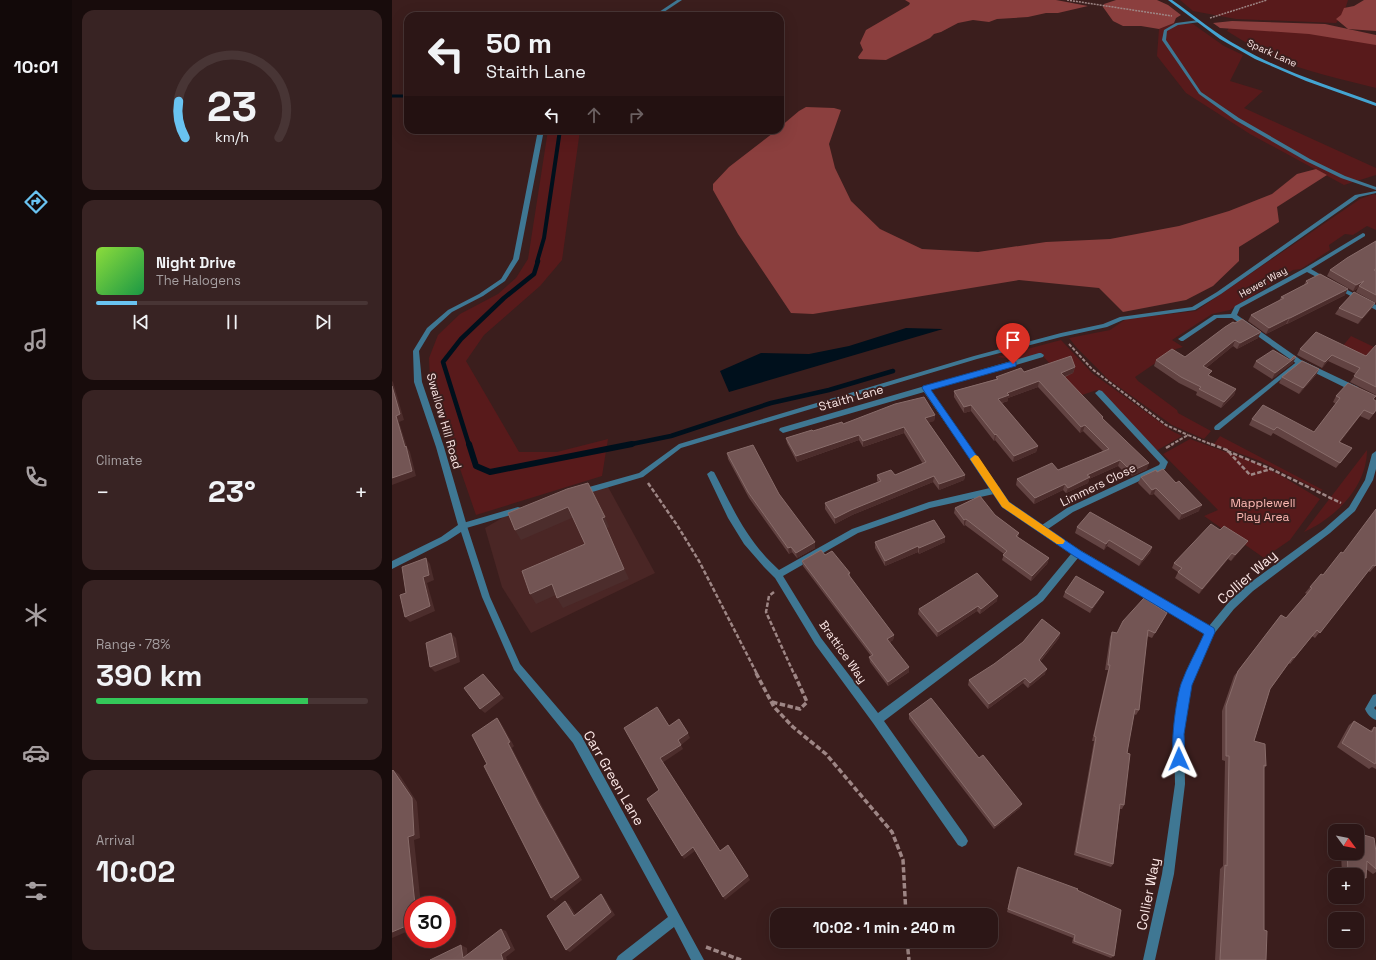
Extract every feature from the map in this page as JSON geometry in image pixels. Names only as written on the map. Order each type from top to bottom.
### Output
[{"type":"main road","name":"Spark Lane","points":[[1170,0],[1216,34],[1250,54],[1376,105]]},
{"type":"street","points":[[660,12],[680,0]]},
{"type":"street","name":"Swallow Hill Road","points":[[462,526],[440,447],[418,382],[416,351],[429,330],[450,311],[481,295],[503,280],[516,259],[540,134]]},
{"type":"street","name":"Hewer Way","points":[[1233,316],[1237,307],[1307,269],[1363,235]]},
{"type":"street","points":[[1307,269],[1376,308]]},
{"type":"street","points":[[1180,339],[1216,316],[1233,316],[1299,362],[1363,393]]},
{"type":"street","name":"Staith Lane","points":[[784,430],[1042,355]]},
{"type":"street","points":[[926,388],[1006,504],[1077,553],[1210,632]]},
{"type":"street","points":[[1099,393],[1156,454]]},
{"type":"street","name":"Limmers Close","points":[[1042,529],[1070,510],[1158,470],[1162,467],[1164,462],[1156,454]]},
{"type":"street","name":"Collier Way","points":[[1149,960],[1168,874],[1180,784],[1179,734],[1186,685],[1210,632],[1231,606],[1250,588],[1327,531],[1352,509],[1369,480],[1376,454]]},
{"type":"street","name":"Brattice Way","points":[[711,474],[729,512],[744,537],[766,565],[778,575],[818,641],[962,841]]},
{"type":"street","points":[[778,575],[855,532],[929,505],[997,490]]},
{"type":"street","points":[[392,565],[444,539],[462,526]]},
{"type":"street","name":"Carr Green Lane","points":[[462,526],[486,597],[517,667],[577,739],[697,958]]},
{"type":"street","points":[[876,720],[1040,598],[1077,553]]},
{"type":"street","points":[[622,960],[675,919]]},
{"type":"lane","points":[[1197,19],[1169,27],[1165,31],[1164,40],[1200,93],[1238,119],[1308,160],[1342,177],[1376,189]]},
{"type":"lane","points":[[574,494],[642,474],[679,446],[976,357],[1061,335],[1105,326],[1122,318],[1193,309],[1219,293],[1357,196],[1376,192]]},
{"type":"lane","points":[[1217,428],[1299,362]]},
{"type":"lane","points":[[462,526],[522,509]]},
{"type":"lane","points":[[1376,698],[1369,710],[1376,716]]},
{"type":"path","points":[[1067,0],[1197,19],[1211,18],[1267,0]]},
{"type":"path","points":[[1061,335],[1092,369],[1166,425],[1271,469],[1352,509]]},
{"type":"path","points":[[1156,454],[1188,435]]},
{"type":"path","points":[[1226,450],[1250,476],[1271,469]]},
{"type":"path","points":[[642,474],[677,525],[699,561],[774,708],[793,727],[826,754],[858,789],[892,832],[904,860],[906,908]]},
{"type":"path","points":[[772,702],[800,709],[807,702],[766,612],[769,596],[784,585]]},
{"type":"path","points":[[697,958],[707,947],[742,960]]},
{"type":"path","points":[[908,948],[909,960]]},
{"type":"shaded area","points":[[905,0],[1056,0],[1088,6],[1058,13],[1046,13],[1028,17],[997,19],[989,22],[973,20],[958,23],[886,60],[859,59],[858,57],[863,50],[860,43],[866,30],[909,5],[910,3]]},
{"type":"shaded area","points":[[1116,0],[1157,0],[1168,5],[1181,15],[1176,18],[1174,23],[1159,29],[1141,26],[1123,26],[1113,21],[1103,7],[1104,4]]},
{"type":"shaded area","points":[[1364,0],[1376,0],[1376,31],[1348,29],[1336,19],[1341,15],[1344,8],[1354,6]]},
{"type":"shaded area","points":[[1232,21],[1325,24],[1376,35],[1376,45],[1309,34],[1220,28],[1213,23]]},
{"type":"shaded area","points":[[806,107],[834,108],[841,110],[829,144],[835,168],[851,201],[880,229],[922,249],[978,252],[1046,242],[1110,239],[1179,226],[1229,211],[1272,194],[1297,174],[1316,169],[1327,175],[1277,207],[1279,222],[1239,247],[1239,261],[1213,286],[1186,300],[1123,312],[1099,288],[1019,280],[813,314],[791,313],[738,234],[713,190],[713,184],[729,167],[772,134],[784,134],[784,124]]},
{"type":"shaded area","points":[[607,485],[655,573],[531,633],[502,587],[485,528],[512,512]]},
{"type":"green space","points":[[1180,0],[1348,0],[1344,13],[1336,23],[1236,19],[1193,11]]},
{"type":"green space","points":[[1174,23],[1193,24],[1224,46],[1243,55],[1230,81],[1263,91],[1244,108],[1376,168],[1376,175],[1344,185],[1250,134],[1186,93],[1157,56],[1159,29]]},
{"type":"green space","points":[[1229,28],[1309,33],[1376,44],[1376,88],[1324,75],[1285,62],[1255,48],[1227,31]]},
{"type":"green space","points":[[547,134],[579,134],[562,260],[540,286],[484,335],[466,361],[519,452],[557,452],[608,439],[602,476],[476,515],[430,382],[429,358],[438,335],[460,314],[498,294],[516,278],[528,259]]},
{"type":"green space","points":[[1374,194],[1376,195],[1376,230],[1367,226],[1353,235],[1345,234],[1329,245],[1330,250],[1301,269],[1293,270],[1230,310],[1212,314],[1172,340],[1183,347],[1176,349],[1135,377],[1138,381],[1177,410],[1178,413],[1211,431],[1204,439],[1172,425],[1108,379],[1069,338],[1110,330],[1126,319],[1196,311],[1360,199]]},
{"type":"green space","points":[[1351,336],[1374,347],[1364,358],[1342,347]]},
{"type":"green space","points":[[1061,340],[1092,373],[1172,431],[1182,436],[1156,451],[1097,390],[1079,396],[1042,355],[1021,360],[997,357]]},
{"type":"green space","points":[[1220,436],[1323,490],[1320,491],[1260,461],[1214,444]]},
{"type":"green space","name":"Mapplewell Play Area","points":[[1190,439],[1256,463],[1280,475],[1320,499],[1290,540],[1264,558],[1204,516],[1218,510],[1163,454]]},
{"type":"green space","points":[[1367,450],[1366,464],[1362,476],[1347,500],[1338,510],[1316,526],[1304,532]]},
{"type":"water","points":[[906,328],[943,329],[729,392],[720,371],[761,353],[809,354],[849,346]]},
{"type":"building","points":[[1376,241],[1376,269],[1374,270],[1376,271],[1376,295],[1359,286],[1364,281],[1356,285],[1330,270],[1347,258]]},
{"type":"building","points":[[1320,274],[1348,289],[1269,328],[1251,315],[1284,298],[1281,297],[1308,283],[1306,281]]},
{"type":"building","points":[[1354,292],[1375,303],[1362,318],[1339,308]]},
{"type":"building","points":[[1242,319],[1261,332],[1240,343],[1235,340],[1203,366],[1212,371],[1208,375],[1236,389],[1224,402],[1199,389],[1201,387],[1181,377],[1156,360],[1172,349],[1185,357],[1225,327]]},
{"type":"building","points":[[1316,332],[1366,356],[1376,345],[1376,387],[1354,376],[1360,368],[1332,355],[1325,362],[1300,349]]},
{"type":"building","points":[[1273,350],[1290,360],[1294,356],[1296,357],[1275,373],[1256,361]]},
{"type":"building","points":[[1071,356],[1075,367],[1061,373],[1103,417],[1102,418],[1149,463],[1134,470],[1130,466],[1127,467],[1120,460],[1087,475],[1090,477],[1068,488],[1065,484],[1035,498],[1017,479],[1052,463],[1058,470],[1109,449],[1085,425],[1081,427],[1039,381],[1007,393],[1009,395],[998,399],[1038,446],[1014,456],[971,405],[964,407],[954,391],[998,379],[996,377],[1021,368],[1024,372]]},
{"type":"building","points":[[1302,361],[1319,369],[1303,388],[1282,377]]},
{"type":"building","points":[[1348,383],[1376,396],[1373,399],[1376,401],[1376,410],[1373,414],[1364,410],[1339,442],[1352,448],[1340,463],[1277,427],[1274,430],[1252,419],[1263,405],[1314,432],[1340,398],[1336,396]]},
{"type":"building","points":[[392,386],[400,414],[396,416],[405,447],[406,446],[412,471],[392,478]]},
{"type":"building","points":[[924,397],[935,415],[925,418],[965,475],[939,484],[934,476],[835,518],[825,503],[881,481],[877,475],[891,470],[895,475],[926,462],[904,427],[863,441],[859,435],[796,456],[786,438],[842,422],[843,424],[895,404]]},
{"type":"building","points":[[753,445],[779,494],[815,542],[796,553],[791,547],[788,548],[748,492],[727,453]]},
{"type":"building","points":[[1163,469],[1176,483],[1179,481],[1202,505],[1182,514],[1156,488],[1152,490],[1141,477],[1156,470],[1157,472]]},
{"type":"building","points":[[588,483],[605,517],[602,518],[624,569],[557,598],[552,584],[530,594],[522,571],[585,544],[568,507],[515,530],[508,513],[567,489]]},
{"type":"building","points":[[980,496],[995,515],[1019,533],[1016,536],[1049,558],[1032,576],[1003,555],[1007,551],[966,519],[964,520],[955,508]]},
{"type":"building","points":[[1376,509],[1376,565],[1373,565],[1320,633],[1317,630],[1294,658],[1293,657],[1270,689],[1254,741],[1265,744],[1264,930],[1267,931],[1266,960],[1220,960],[1225,865],[1227,866],[1229,756],[1226,756],[1226,706],[1238,671],[1281,615],[1286,618],[1312,588],[1310,587],[1321,574],[1323,575],[1341,552],[1343,553]]},
{"type":"building","points":[[1090,512],[1152,547],[1142,560],[1109,540],[1106,544],[1077,527]]},
{"type":"building","points":[[934,520],[945,537],[919,548],[918,546],[885,561],[875,542]]},
{"type":"building","points":[[1211,524],[1220,530],[1224,526],[1248,541],[1235,555],[1232,553],[1202,589],[1178,572],[1182,568],[1174,563]]},
{"type":"building","points":[[821,550],[825,555],[832,551],[850,573],[848,574],[894,635],[887,639],[909,667],[888,682],[869,657],[873,655],[802,561]]},
{"type":"building","points":[[426,558],[429,575],[423,577],[430,606],[405,617],[400,595],[406,593],[402,567]]},
{"type":"building","points":[[977,573],[998,596],[981,609],[978,606],[938,632],[919,609]]},
{"type":"building","points":[[1076,576],[1104,592],[1092,608],[1065,592]]},
{"type":"building","points":[[1144,598],[1167,613],[1155,633],[1148,630],[1139,710],[1135,709],[1127,753],[1130,754],[1124,805],[1120,804],[1113,864],[1076,852],[1096,737],[1094,736],[1110,665],[1108,665],[1112,632],[1117,633],[1123,621]]},
{"type":"building","points":[[1042,619],[1060,633],[1039,660],[1047,669],[1030,683],[1025,678],[989,704],[969,680],[994,664],[1023,642]]},
{"type":"building","points":[[451,633],[456,657],[430,667],[426,643]]},
{"type":"building","points":[[483,674],[500,694],[480,709],[464,688]]},
{"type":"building","points":[[931,698],[979,758],[983,755],[1022,804],[995,826],[909,714]]},
{"type":"building","points":[[657,707],[669,726],[679,719],[688,733],[678,740],[681,745],[660,758],[720,851],[728,845],[748,876],[723,897],[693,847],[682,856],[647,799],[659,790],[624,728]]},
{"type":"building","points":[[497,718],[539,804],[579,877],[551,898],[484,766],[487,764],[472,735]]},
{"type":"building","points":[[1354,721],[1372,732],[1374,727],[1376,728],[1375,764],[1342,743]]},
{"type":"building","points":[[393,770],[412,798],[414,835],[408,837],[414,896],[404,896],[404,927],[392,932]]},
{"type":"building","points":[[1364,835],[1374,838],[1376,869],[1367,861],[1366,878],[1364,877],[1364,868],[1348,868],[1347,860],[1364,860]]},
{"type":"building","points":[[1018,867],[1078,889],[1077,890],[1121,910],[1114,956],[1074,941],[1075,935],[1008,909]]},
{"type":"building","points":[[601,894],[611,912],[566,950],[547,916],[565,901],[574,916]]},
{"type":"building","points":[[501,929],[510,948],[501,954],[503,960],[430,960],[461,945],[463,958]]},
{"type":"waterway","points":[[392,96],[404,96]]},
{"type":"waterway","points":[[537,262],[544,238],[559,134]]},
{"type":"waterway","points":[[469,445],[443,362],[461,339],[504,298],[534,274],[538,261]]},
{"type":"waterway","points":[[629,445],[671,436],[771,403],[829,390],[893,371]]},
{"type":"waterway","points":[[469,444],[476,466],[490,472],[629,445]]},
{"type":"slow traffic","points":[[975,459],[1006,504],[1060,541]]},
{"type":"route","points":[[1013,364],[926,388],[1006,504],[1077,553],[1210,632],[1186,685],[1179,734],[1179,759]]}]
